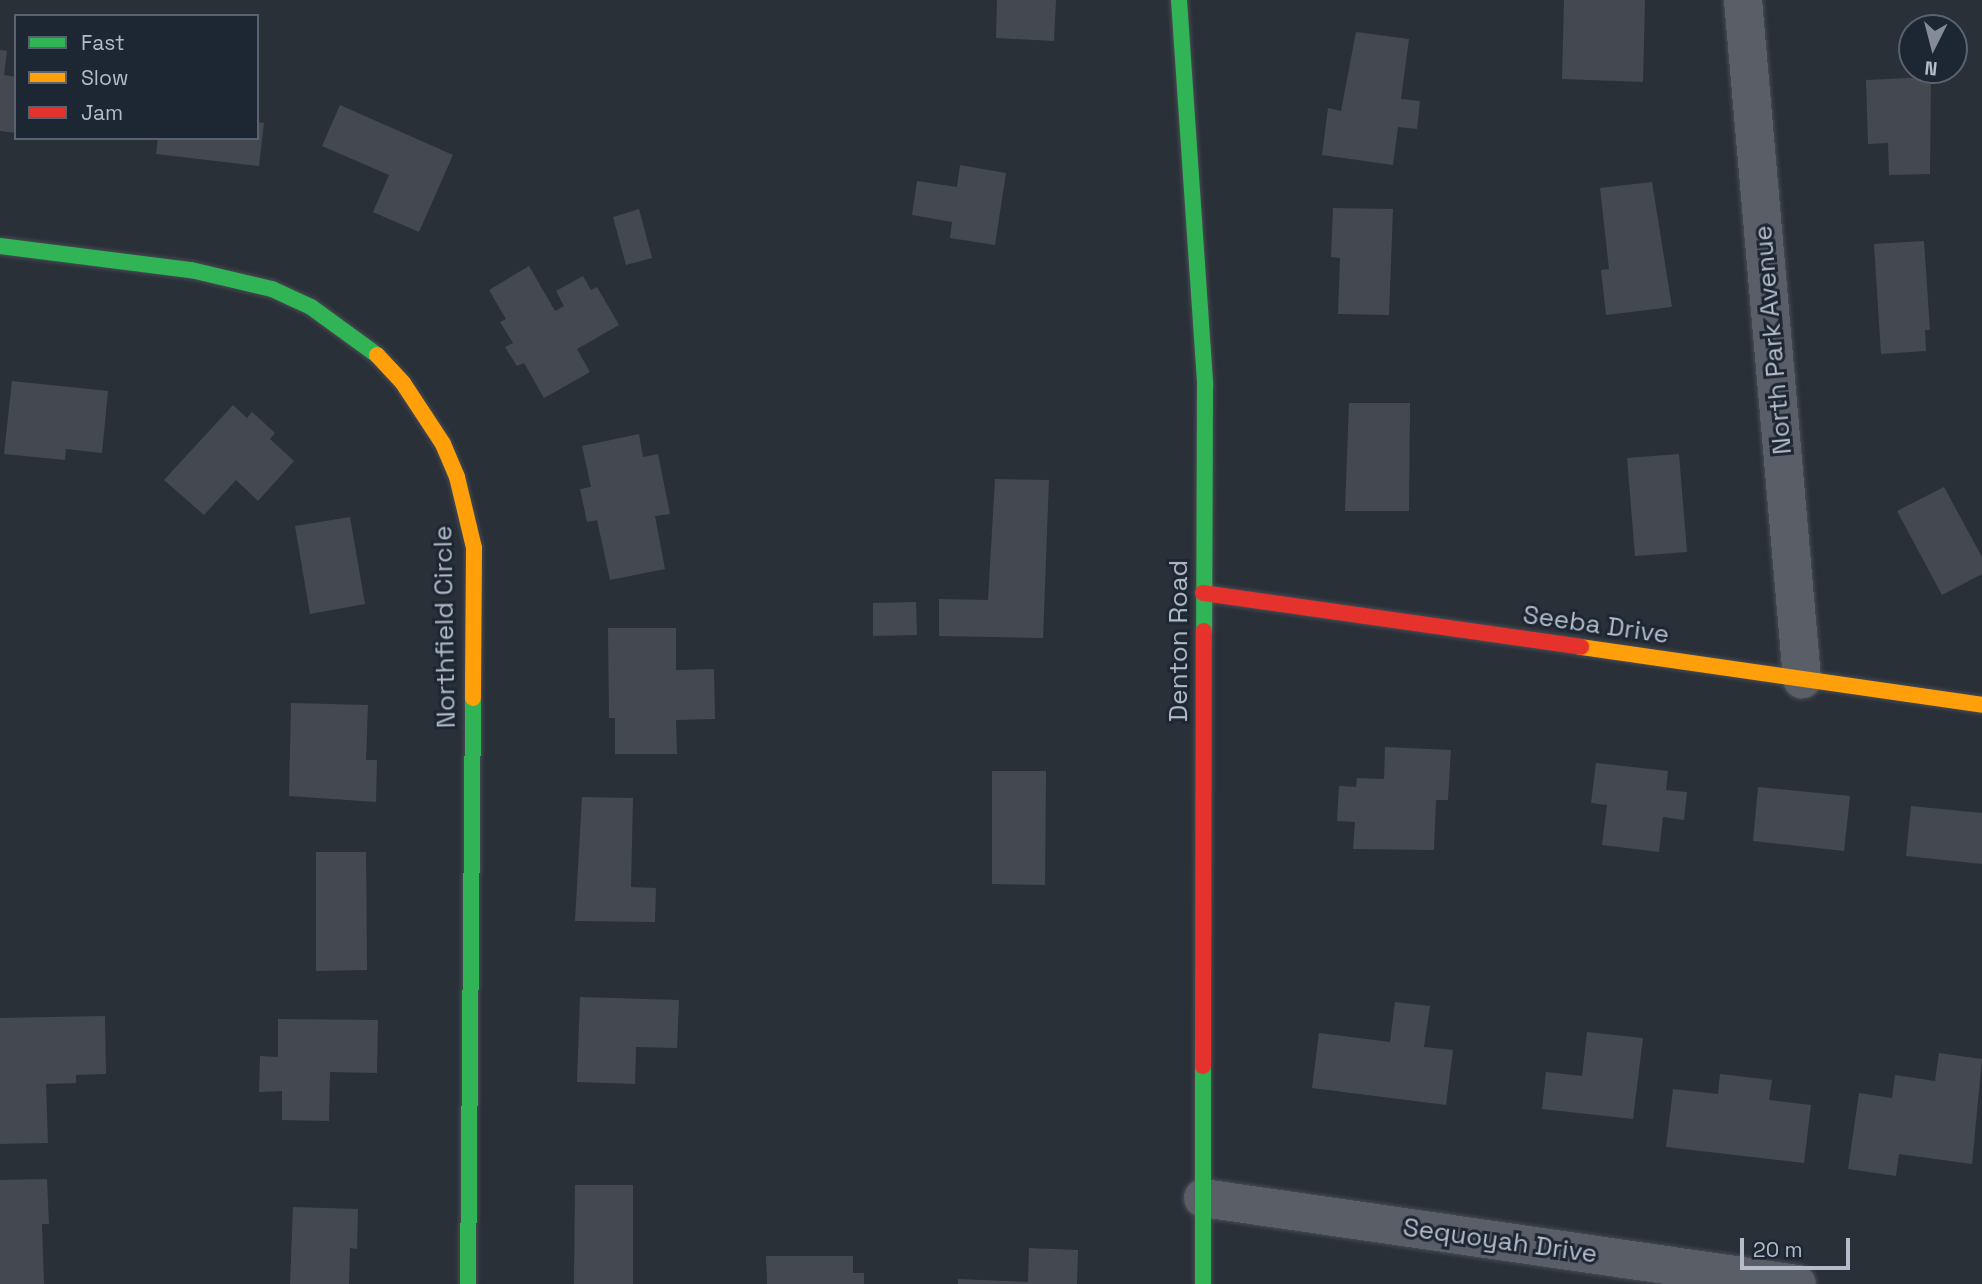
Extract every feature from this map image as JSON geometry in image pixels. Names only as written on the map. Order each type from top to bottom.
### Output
[{"type":"street","name":"Denton Road","points":[[1179,0],[1204,360],[1203,1284]]},
{"type":"street","name":"North Park Avenue","points":[[1743,0],[1802,680]]},
{"type":"street","name":"Northfield Circle","points":[[0,246],[191,270],[272,289],[346,329],[379,356],[404,383],[443,443],[461,489],[474,548],[468,1284]]},
{"type":"street","name":"Seeba Drive","points":[[1203,593],[1982,705]]},
{"type":"street","name":"Sequoyah Drive","points":[[1203,1198],[1797,1284]]},
{"type":"building","points":[[997,0],[1056,0],[1054,41],[996,38]]},
{"type":"building","points":[[1564,0],[1645,0],[1643,82],[1562,79]]},
{"type":"building","points":[[1356,32],[1409,39],[1401,99],[1420,101],[1417,129],[1398,127],[1393,165],[1322,155],[1328,108],[1341,111]]},
{"type":"building","points":[[0,50],[7,51],[4,75],[14,77],[14,133],[0,131]]},
{"type":"building","points":[[1898,79],[1898,84],[1931,84],[1930,174],[1889,175],[1888,143],[1868,144],[1866,80]]},
{"type":"building","points":[[340,105],[453,155],[419,232],[373,212],[389,175],[322,146]]},
{"type":"building","points":[[259,122],[264,123],[259,166],[156,154],[158,140],[259,140]]},
{"type":"building","points":[[960,165],[1006,173],[995,245],[950,238],[952,222],[912,215],[917,181],[957,187]]},
{"type":"building","points":[[1652,182],[1672,307],[1606,315],[1601,270],[1609,269],[1600,188]]},
{"type":"building","points":[[1333,208],[1393,209],[1389,315],[1338,314],[1340,258],[1331,257]]},
{"type":"building","points":[[639,209],[652,258],[626,265],[613,217]]},
{"type":"building","points":[[1924,241],[1930,330],[1925,330],[1926,351],[1881,354],[1874,244]]},
{"type":"building","points":[[529,266],[555,311],[564,306],[556,291],[583,276],[591,290],[597,287],[619,325],[577,349],[590,372],[544,398],[524,363],[517,366],[505,347],[513,343],[500,322],[506,319],[489,290]]},
{"type":"building","points":[[12,381],[108,391],[102,453],[66,449],[65,460],[4,454]]},
{"type":"building","points":[[1349,403],[1410,403],[1409,511],[1345,511]]},
{"type":"building","points":[[233,405],[247,418],[252,412],[275,433],[270,439],[294,461],[258,501],[236,480],[204,515],[164,480]]},
{"type":"building","points":[[639,434],[643,457],[658,454],[670,514],[655,516],[665,569],[610,580],[597,520],[587,522],[580,489],[591,487],[582,446]]},
{"type":"building","points":[[1679,454],[1687,552],[1635,556],[1627,458]]},
{"type":"building","points":[[995,479],[1049,480],[1043,638],[939,636],[939,599],[988,600]]},
{"type":"building","points":[[1944,487],[1982,557],[1982,574],[1942,595],[1897,511]]},
{"type":"building","points":[[350,517],[365,604],[310,614],[295,526]]},
{"type":"building","points":[[916,602],[917,635],[873,636],[873,603]]},
{"type":"building","points":[[608,628],[676,628],[676,670],[714,669],[715,719],[676,720],[677,754],[615,754],[615,718],[609,718]]},
{"type":"building","points":[[291,703],[368,705],[366,760],[377,760],[376,802],[289,796]]},
{"type":"building","points":[[1385,747],[1451,750],[1448,800],[1436,800],[1434,850],[1353,849],[1355,822],[1337,821],[1339,786],[1356,787],[1357,778],[1384,779]]},
{"type":"building","points":[[1596,763],[1668,771],[1666,790],[1687,792],[1684,820],[1663,817],[1659,852],[1602,845],[1607,805],[1591,803]]},
{"type":"building","points":[[992,771],[1046,771],[1045,885],[992,884]]},
{"type":"building","points":[[1758,787],[1850,796],[1844,851],[1753,841]]},
{"type":"building","points":[[582,797],[633,798],[631,887],[656,888],[655,922],[575,921]]},
{"type":"building","points":[[1911,806],[1982,813],[1982,864],[1906,856]]},
{"type":"building","points":[[316,852],[366,852],[367,970],[316,971]]},
{"type":"building","points":[[580,997],[679,1000],[677,1048],[636,1047],[635,1084],[577,1082]]},
{"type":"building","points":[[1395,1002],[1430,1006],[1424,1047],[1453,1050],[1446,1105],[1312,1088],[1319,1033],[1390,1042]]},
{"type":"building","points":[[105,1016],[106,1074],[76,1075],[76,1083],[46,1084],[48,1143],[0,1144],[0,1018]]},
{"type":"building","points":[[278,1019],[378,1020],[377,1073],[330,1072],[329,1121],[282,1120],[282,1091],[259,1092],[260,1056],[278,1057]]},
{"type":"building","points":[[1587,1032],[1643,1038],[1633,1119],[1542,1109],[1546,1072],[1582,1076]]},
{"type":"building","points":[[1939,1053],[1982,1059],[1972,1164],[1899,1154],[1896,1176],[1848,1169],[1859,1093],[1892,1098],[1895,1075],[1935,1081]]},
{"type":"building","points":[[1720,1074],[1772,1080],[1769,1100],[1811,1105],[1804,1163],[1666,1147],[1673,1089],[1718,1094]]},
{"type":"building","points":[[47,1179],[49,1224],[42,1224],[44,1284],[0,1284],[0,1180]]},
{"type":"building","points":[[575,1185],[633,1185],[633,1284],[574,1284]]},
{"type":"building","points":[[293,1207],[358,1209],[357,1249],[350,1248],[349,1284],[290,1284]]},
{"type":"building","points":[[1029,1248],[1078,1250],[1077,1284],[958,1284],[958,1279],[1028,1282]]},
{"type":"building","points":[[766,1256],[853,1256],[853,1273],[864,1273],[864,1284],[767,1284]]},
{"type":"traffic: fast","points":[[1179,0],[1205,386],[1204,631]]},
{"type":"traffic: fast","points":[[0,246],[191,270],[272,289],[311,307],[377,355]]},
{"type":"traffic: fast","points":[[468,1284],[473,698]]},
{"type":"traffic: fast","points":[[1203,1066],[1203,1284]]},
{"type":"traffic: slow","points":[[377,355],[403,383],[443,444],[457,477],[474,548],[473,698]]},
{"type":"traffic: slow","points":[[1581,647],[1982,705]]},
{"type":"traffic: jam","points":[[1203,593],[1581,647]]},
{"type":"traffic: jam","points":[[1203,1066],[1204,631]]}]
